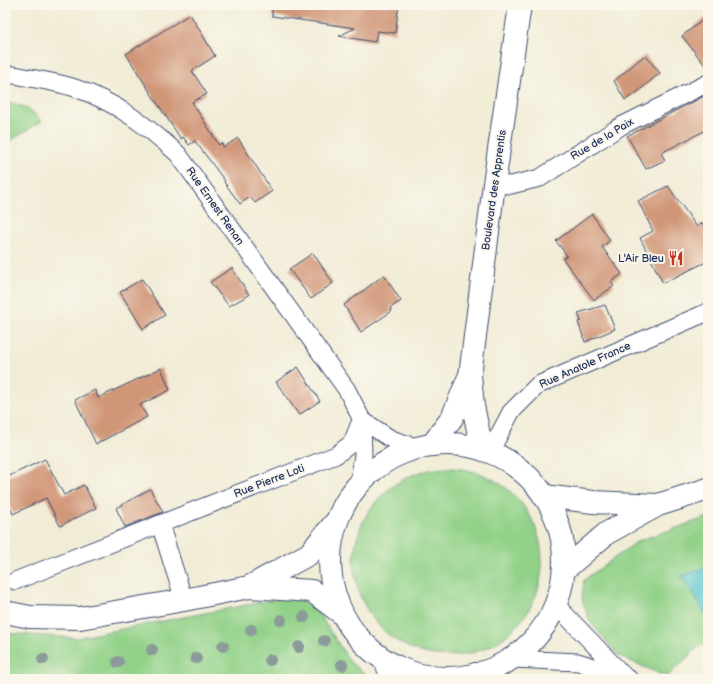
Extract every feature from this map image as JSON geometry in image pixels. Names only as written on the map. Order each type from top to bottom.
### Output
[{"type":"main road","name":"Boulevard des Apprentis","points":[[486,451],[473,406],[470,376],[494,184],[520,5]]},
{"type":"main road","name":"Boulevard des Apprentis","points":[[425,447],[452,418],[470,376]]},
{"type":"main road","points":[[249,587],[309,554],[336,521],[346,501],[359,483],[377,467],[397,456],[425,447],[449,444],[486,451],[515,466],[544,496],[560,531],[564,570],[556,605],[538,635],[512,658],[495,668],[474,677],[445,678],[389,670],[360,640],[341,613],[331,583],[330,552],[336,521]]},
{"type":"main road","points":[[564,570],[607,533],[658,506],[708,489]]},
{"type":"main road","points":[[544,496],[593,502],[658,506]]},
{"type":"main road","points":[[5,612],[30,617],[80,618],[249,587],[312,591],[341,613]]},
{"type":"street","name":"Rue Ernest Renan","points":[[5,75],[14,75],[74,88],[107,101],[142,123],[178,154],[347,390],[362,420],[363,455],[359,483]]},
{"type":"street","name":"Rue de la Paix","points":[[494,184],[511,185],[540,178],[621,126],[708,83]]},
{"type":"street","name":"Rue Anatole France","points":[[486,451],[511,412],[538,385],[708,312]]},
{"type":"street","points":[[362,420],[391,439],[425,447]]},
{"type":"street","name":"Rue Pierre Loti","points":[[15,581],[336,455],[352,443],[362,420]]},
{"type":"street","points":[[160,524],[184,600]]},
{"type":"street","points":[[556,605],[627,678]]},
{"type":"street","points":[[512,658],[578,662],[627,678]]},
{"type":"green space","points":[[5,101],[28,108],[42,121],[5,144]]},
{"type":"green space","points":[[439,468],[457,468],[484,475],[508,489],[515,495],[521,502],[535,526],[542,553],[542,571],[535,598],[521,622],[515,629],[508,635],[484,649],[457,656],[439,656],[421,652],[404,645],[388,635],[375,622],[365,606],[358,589],[354,571],[354,553],[358,535],[365,518],[375,502],[388,489],[404,479],[421,472]]},
{"type":"green space","points":[[708,517],[708,643],[698,647],[667,677],[619,656],[590,622],[582,599],[584,580],[638,541]]},
{"type":"green space","points":[[293,596],[315,608],[351,663],[371,679],[5,679],[5,633],[75,638]]},
{"type":"green space","points":[[528,676],[582,678],[584,679],[521,679]]},
{"type":"water","points":[[708,567],[708,617],[681,576]]},
{"type":"building","points":[[272,5],[399,5],[395,33],[377,31],[375,42],[339,36],[355,28],[272,16]]},
{"type":"building","points":[[190,14],[215,56],[192,71],[207,94],[192,102],[219,145],[221,143],[224,147],[238,138],[272,191],[255,203],[250,197],[240,204],[195,141],[189,145],[183,137],[181,139],[126,54]]},
{"type":"building","points":[[708,16],[708,69],[682,36]]},
{"type":"building","points":[[645,55],[660,73],[635,94],[625,100],[614,81]]},
{"type":"building","points":[[708,94],[708,129],[661,153],[665,160],[646,169],[627,136]]},
{"type":"building","points":[[668,186],[697,227],[702,223],[708,232],[708,261],[663,283],[640,238],[653,231],[638,201]]},
{"type":"building","points":[[592,214],[610,240],[602,247],[622,274],[611,282],[614,286],[594,300],[563,259],[567,256],[556,241]]},
{"type":"building","points":[[313,253],[333,283],[311,299],[289,269]]},
{"type":"building","points":[[232,268],[249,295],[229,306],[210,282]]},
{"type":"building","points":[[384,275],[401,301],[390,308],[392,311],[361,332],[344,305]]},
{"type":"building","points":[[142,279],[165,315],[143,329],[120,292]]},
{"type":"building","points":[[605,305],[615,329],[585,342],[578,322],[581,321],[578,313]]},
{"type":"building","points":[[298,367],[320,401],[299,415],[276,382]]},
{"type":"building","points":[[161,368],[170,390],[140,405],[147,417],[96,444],[75,400],[95,390],[98,398]]},
{"type":"building","points":[[45,459],[64,495],[84,485],[96,508],[60,526],[46,498],[13,514],[5,496],[5,478]]},
{"type":"building","points":[[150,489],[163,512],[125,527],[116,508]]},
{"type":"place","name":"L'Air Bleu","points":[[676,258]]}]
